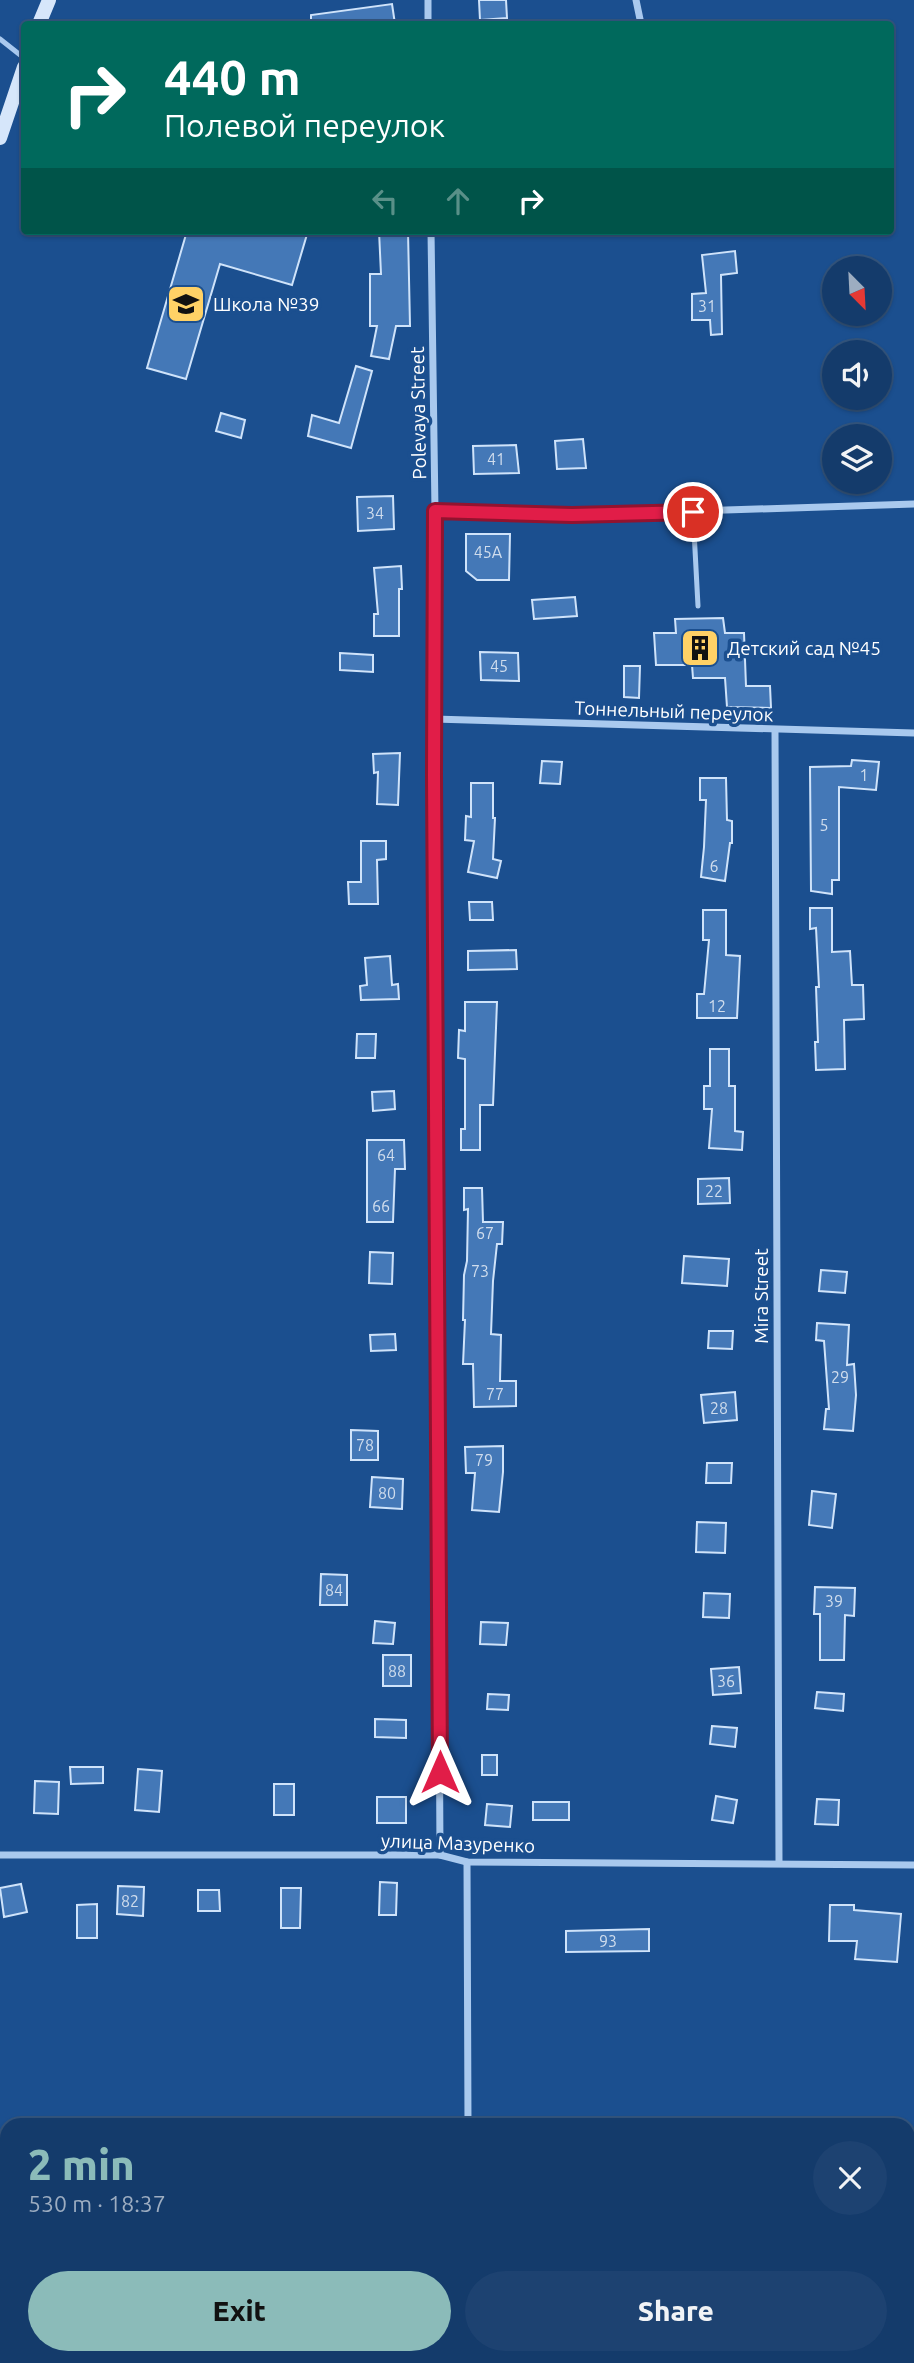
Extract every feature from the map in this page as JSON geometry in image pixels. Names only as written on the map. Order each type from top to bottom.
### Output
[{"type":"main road","points":[[40,21],[49,0]]},
{"type":"main road","points":[[0,138],[21,76]]},
{"type":"street","points":[[428,0],[428,21]]},
{"type":"street","points":[[636,0],[640,21]]},
{"type":"street","name":"Polevaya Street","points":[[431,235],[435,511],[440,1855]]},
{"type":"street","points":[[435,511],[572,515],[914,503]]},
{"type":"street","name":"Тоннельный переулок","points":[[434,719],[914,733]]},
{"type":"street","name":"Mira Street","points":[[775,730],[779,1863]]},
{"type":"street","name":"улица Мазуренко","points":[[0,1855],[440,1855],[467,1862],[914,1865]]},
{"type":"street","points":[[467,1862],[468,2118]]},
{"type":"lane","points":[[0,39],[21,56]]},
{"type":"lane","points":[[693,512],[698,606]]},
{"type":"building","points":[[479,0],[506,0],[507,18],[480,20]]},
{"type":"building","points":[[392,4],[395,21],[311,21],[311,15]]},
{"type":"building","points":[[186,235],[307,235],[292,285],[220,264],[186,379],[147,368]]},
{"type":"building","points":[[379,235],[408,235],[410,326],[396,326],[389,359],[371,356],[377,326],[370,326],[370,274],[381,274]]},
{"type":"building","points":[[735,251],[737,273],[721,275],[722,334],[711,335],[710,320],[692,320],[692,294],[706,293],[702,255]]},
{"type":"building","points":[[356,366],[372,371],[351,448],[308,436],[312,415],[339,423]]},
{"type":"building","points":[[221,413],[245,420],[241,438],[216,431]]},
{"type":"building","points":[[583,439],[586,468],[557,469],[555,441]]},
{"type":"building","points":[[516,445],[519,473],[474,474],[473,446]]},
{"type":"building","points":[[393,496],[394,529],[358,531],[357,497]]},
{"type":"building","points":[[466,534],[510,534],[509,580],[477,580],[466,571]]},
{"type":"building","points":[[401,566],[399,636],[374,636],[374,614],[378,614],[374,568]]},
{"type":"building","points":[[575,597],[577,616],[534,619],[532,600]]},
{"type":"building","name":"Детский сад №45","points":[[723,618],[725,633],[744,633],[746,686],[770,686],[771,708],[727,707],[725,678],[693,678],[692,665],[656,665],[654,633],[676,633],[675,619]]},
{"type":"building","points":[[480,652],[518,653],[519,681],[481,680]]},
{"type":"building","points":[[340,653],[373,655],[373,672],[340,670]]},
{"type":"building","points":[[624,666],[640,666],[639,698],[624,697]]},
{"type":"building","points":[[400,753],[398,805],[377,804],[378,772],[374,773],[373,754]]},
{"type":"building","points":[[852,760],[879,762],[876,790],[839,787],[839,880],[832,880],[832,894],[811,891],[810,767],[851,766]]},
{"type":"building","points":[[542,761],[562,762],[560,784],[540,783]]},
{"type":"building","points":[[700,778],[726,778],[727,820],[732,821],[732,843],[725,881],[701,877],[706,800],[700,800]]},
{"type":"building","points":[[471,783],[493,783],[493,859],[501,861],[497,878],[468,872],[474,841],[465,840],[466,816],[471,817]]},
{"type":"building","points":[[361,841],[386,841],[386,859],[377,860],[378,904],[349,904],[348,882],[361,882]]},
{"type":"building","points":[[469,902],[492,902],[493,920],[470,920]]},
{"type":"building","points":[[810,908],[832,908],[832,952],[850,951],[852,985],[863,985],[864,1019],[844,1020],[845,1069],[816,1070],[816,987],[819,987],[816,928],[810,929]]},
{"type":"building","points":[[703,910],[726,910],[726,955],[740,956],[737,1018],[697,1018],[697,994],[704,994],[709,940],[703,940]]},
{"type":"building","points":[[516,950],[517,969],[468,970],[468,951]]},
{"type":"building","points":[[390,956],[392,985],[398,984],[399,999],[361,1000],[360,986],[367,985],[365,958]]},
{"type":"building","points":[[465,1002],[497,1002],[493,1105],[480,1105],[480,1150],[461,1150],[461,1129],[465,1129],[465,1059],[458,1058],[459,1030],[465,1031]]},
{"type":"building","points":[[357,1034],[376,1034],[375,1058],[356,1058]]},
{"type":"building","points":[[710,1049],[729,1049],[729,1086],[735,1086],[735,1131],[743,1132],[742,1150],[709,1148],[712,1109],[704,1109],[704,1086],[710,1086]]},
{"type":"building","points":[[394,1091],[395,1109],[373,1111],[372,1092]]},
{"type":"building","points":[[367,1140],[404,1140],[405,1169],[395,1169],[393,1222],[367,1222]]},
{"type":"building","points":[[729,1178],[730,1203],[698,1204],[698,1179]]},
{"type":"building","points":[[464,1188],[482,1188],[483,1222],[503,1222],[502,1244],[497,1244],[493,1281],[491,1334],[501,1335],[500,1381],[516,1381],[516,1406],[474,1407],[473,1364],[463,1364],[468,1209],[464,1210]]},
{"type":"building","points":[[370,1252],[393,1253],[392,1284],[369,1283]]},
{"type":"building","points":[[684,1256],[729,1259],[727,1286],[682,1283]]},
{"type":"building","points":[[821,1270],[847,1272],[845,1293],[819,1291]]},
{"type":"building","points":[[817,1323],[849,1325],[847,1365],[854,1364],[856,1395],[853,1431],[824,1429],[826,1409],[829,1409],[824,1341],[816,1340]]},
{"type":"building","points":[[709,1331],[733,1331],[732,1349],[708,1348]]},
{"type":"building","points":[[395,1334],[396,1350],[371,1351],[370,1335]]},
{"type":"building","points":[[735,1392],[737,1420],[704,1423],[701,1395]]},
{"type":"building","points":[[351,1430],[378,1431],[378,1460],[351,1460]]},
{"type":"building","points":[[503,1446],[499,1512],[472,1510],[475,1473],[466,1473],[465,1447]]},
{"type":"building","points":[[707,1463],[732,1463],[731,1483],[706,1483]]},
{"type":"building","points":[[372,1477],[403,1479],[402,1509],[370,1507]]},
{"type":"building","points":[[812,1491],[836,1494],[832,1528],[809,1525]]},
{"type":"building","points":[[697,1522],[726,1523],[725,1553],[696,1552]]},
{"type":"building","points":[[321,1574],[347,1575],[347,1605],[320,1605]]},
{"type":"building","points":[[815,1587],[855,1588],[854,1616],[845,1615],[844,1660],[820,1660],[820,1614],[814,1614]]},
{"type":"building","points":[[704,1593],[730,1594],[729,1618],[703,1617]]},
{"type":"building","points":[[375,1621],[395,1623],[393,1644],[373,1643]]},
{"type":"building","points":[[481,1622],[508,1623],[506,1645],[480,1644]]},
{"type":"building","points":[[383,1655],[411,1655],[411,1686],[383,1686]]},
{"type":"building","points":[[739,1667],[741,1693],[713,1695],[711,1669]]},
{"type":"building","points":[[817,1692],[844,1694],[843,1711],[815,1708]]},
{"type":"building","points":[[488,1694],[509,1695],[508,1710],[487,1709]]},
{"type":"building","points":[[375,1719],[406,1720],[406,1738],[375,1737]]},
{"type":"building","points":[[712,1726],[737,1728],[735,1747],[710,1744]]},
{"type":"building","points":[[482,1755],[497,1755],[497,1775],[482,1775]]},
{"type":"building","points":[[70,1767],[103,1767],[103,1783],[71,1784]]},
{"type":"building","points":[[138,1769],[162,1771],[159,1812],[135,1810]]},
{"type":"building","points":[[35,1781],[59,1782],[58,1814],[34,1813]]},
{"type":"building","points":[[274,1784],[294,1784],[294,1815],[274,1815]]},
{"type":"building","points":[[716,1796],[737,1800],[733,1823],[712,1820]]},
{"type":"building","points":[[377,1797],[406,1797],[406,1823],[377,1823]]},
{"type":"building","points":[[817,1799],[839,1800],[838,1825],[815,1824]]},
{"type":"building","points":[[533,1802],[569,1802],[569,1820],[533,1820]]},
{"type":"building","points":[[487,1804],[512,1806],[510,1827],[485,1825]]},
{"type":"building","points":[[380,1882],[397,1883],[396,1915],[379,1915]]},
{"type":"building","points":[[21,1884],[27,1912],[4,1917],[0,1888]]},
{"type":"building","points":[[118,1886],[144,1887],[143,1916],[117,1914]]},
{"type":"building","points":[[281,1888],[301,1888],[300,1928],[281,1928]]},
{"type":"building","points":[[198,1890],[219,1890],[220,1911],[198,1911]]},
{"type":"building","points":[[97,1904],[97,1938],[77,1938],[77,1905]]},
{"type":"building","points":[[830,1905],[854,1905],[854,1910],[901,1914],[897,1962],[855,1959],[857,1941],[829,1941]]},
{"type":"building","points":[[649,1929],[649,1951],[566,1952],[566,1931]]},
{"type":"place","name":"Школа №39","points":[[186,304]]},
{"type":"place","name":"Детский сад №45","points":[[700,648]]},
{"type":"route","points":[[440,1772],[435,511],[572,515],[693,512]]}]
